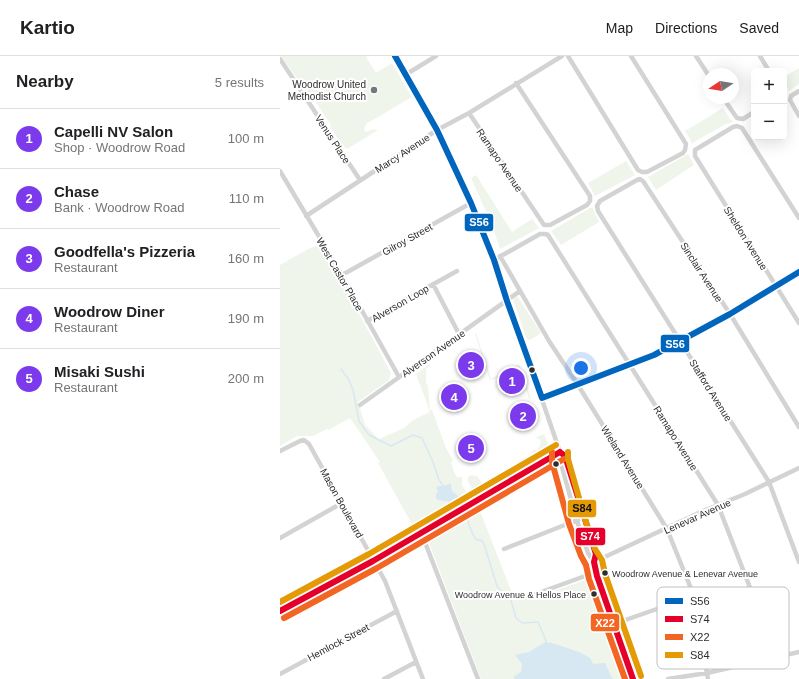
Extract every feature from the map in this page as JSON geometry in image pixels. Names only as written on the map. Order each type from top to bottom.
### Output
[{"type":"street","points":[[395,56],[437,130],[472,203],[494,260],[542,398],[560,452],[560,460],[577,521],[588,554],[594,562]]},
{"type":"street","points":[[405,75],[436,56]]},
{"type":"street","name":"Marcy Avenue","points":[[306,216],[437,130],[469,114],[516,83],[562,56]]},
{"type":"street","points":[[568,56],[638,170],[642,172],[649,172],[684,153],[686,148],[685,140],[631,56]]},
{"type":"street","points":[[696,56],[704,68]]},
{"type":"street","points":[[760,56],[767,68]]},
{"type":"street","name":"Venus Place","points":[[280,59],[360,180]]},
{"type":"street","name":"Ramapo Avenue","points":[[469,114],[543,224],[546,226],[550,225],[585,206],[590,201],[590,196],[516,83]]},
{"type":"street","points":[[799,91],[790,97],[790,103],[799,116]]},
{"type":"street","points":[[727,104],[735,117],[742,119],[751,114]]},
{"type":"street","name":"Sheldon Avenue","points":[[799,218],[742,128],[738,126],[733,127],[698,147],[694,151],[694,156],[799,323]]},
{"type":"street","name":"West Castor Place","points":[[280,171],[342,275],[399,377]]},
{"type":"street","name":"Stafford Avenue","points":[[642,180],[637,180],[601,200],[597,204],[598,211],[769,482],[799,562]]},
{"type":"street","name":"Sinclair Avenue","points":[[642,180],[730,314],[799,427]]},
{"type":"street","name":"Gilroy Street","points":[[342,275],[472,203]]},
{"type":"street","name":"Ramapo Avenue","points":[[500,256],[540,234],[548,235],[718,505],[750,587]]},
{"type":"street","points":[[494,260],[500,256]]},
{"type":"street","name":"Wieland Avenue","points":[[500,256],[548,341],[578,385],[667,529],[690,587]]},
{"type":"street","name":"Alverson Loop","points":[[367,322],[457,271]]},
{"type":"street","points":[[542,398],[654,355],[730,314],[799,272]]},
{"type":"street","name":"Alverson Loop","points":[[433,284],[459,334]]},
{"type":"street","name":"Alverson Avenue","points":[[360,405],[520,291]]},
{"type":"street","name":"Mason Boulevard","points":[[280,451],[304,440],[309,444],[385,581],[423,679]]},
{"type":"street","points":[[560,452],[566,456],[586,518],[596,554],[594,562],[596,572],[633,679]]},
{"type":"street","points":[[280,611],[373,561],[560,452]]},
{"type":"street","name":"Lenevar Avenue","points":[[594,562],[799,468]]},
{"type":"street","points":[[280,538],[342,503]]},
{"type":"street","points":[[504,549],[586,518]]},
{"type":"street","points":[[421,532],[478,679]]},
{"type":"street","points":[[534,595],[596,572]]},
{"type":"street","points":[[614,624],[657,609]]},
{"type":"street","name":"Hemlock Street","points":[[280,674],[397,611]]},
{"type":"street","points":[[789,655],[799,652]]},
{"type":"street","points":[[384,679],[416,662]]},
{"type":"street","name":"Wieland Avenue","points":[[706,669],[708,679]]},
{"type":"street","points":[[668,679],[725,669]]},
{"type":"shaded area","points":[[281,56],[368,56],[366,57],[376,73],[392,63],[412,97],[366,124],[364,129],[366,132],[373,129],[378,130],[347,149],[342,145],[330,127],[331,125],[313,98],[309,96]]},
{"type":"shaded area","points":[[799,68],[799,84],[789,91],[787,87],[787,75]]},
{"type":"shaded area","points":[[723,108],[730,119],[734,122],[726,124],[692,144],[685,131]]},
{"type":"shaded area","points":[[688,154],[694,165],[656,190],[648,177]]},
{"type":"shaded area","points":[[626,161],[635,175],[595,196],[588,183]]},
{"type":"shaded area","points":[[476,175],[512,232],[532,219],[539,228],[500,249],[492,225],[471,178]]},
{"type":"shaded area","points":[[592,207],[599,222],[561,245],[551,231]]},
{"type":"shaded area","points":[[316,246],[324,249],[391,373],[389,380],[358,402],[365,425],[379,439],[404,428],[413,420],[430,412],[416,374],[430,364],[430,366],[426,369],[426,384],[428,385],[430,410],[432,410],[446,448],[453,460],[451,462],[454,472],[457,477],[462,477],[462,485],[469,496],[417,528],[414,528],[378,463],[380,462],[350,418],[313,436],[297,436],[280,446],[280,265]]},
{"type":"shaded area","points":[[517,296],[541,333],[532,339],[528,340],[526,337],[513,300],[513,298]]},
{"type":"shaded area","points":[[476,333],[491,379],[519,364],[531,398],[529,399],[519,367],[507,371],[508,375],[490,380],[475,334]]},
{"type":"shaded area","points":[[544,434],[550,449],[520,466],[518,462],[520,464],[527,460],[533,450],[537,450],[540,446],[541,441],[536,437]]},
{"type":"shaded area","points":[[471,475],[477,476],[484,486],[475,492],[468,482],[468,477]]},
{"type":"shaded area","points":[[451,484],[452,491],[458,496],[460,502],[438,500],[436,498],[438,491],[436,488],[438,486]]},
{"type":"shaded area","points":[[488,502],[489,507],[480,511],[514,598],[524,599],[533,596],[535,598],[590,579],[607,621],[625,679],[481,679],[429,543],[429,537],[431,531],[465,511]]},
{"type":"shaded area","points":[[545,642],[582,653],[590,658],[593,664],[605,663],[613,679],[515,679],[513,677],[521,672],[522,664],[515,655],[529,652]]},
{"type":"waterway","points":[[341,369],[349,380],[353,390],[359,421],[369,435],[391,446],[413,435],[422,438],[439,480],[444,487]]},
{"type":"waterway","points":[[465,513],[473,535],[477,540],[481,540],[484,544],[497,586],[504,595],[511,600],[516,618],[522,623],[538,622],[546,642]]},
{"type":"transit line","name":"S56","points":[[395,56],[437,130],[471,203],[494,260],[542,398]]},
{"type":"transit line","name":"S56","points":[[542,398],[654,355],[730,314],[799,272]]},
{"type":"transit line","name":"S84","points":[[280,602],[369,554],[556,445]]},
{"type":"transit line","name":"X22","points":[[552,452],[552,462],[569,524],[586,565],[589,579],[625,679]]},
{"type":"transit line","name":"S74","points":[[560,452],[565,456],[596,554],[594,562],[597,576],[633,679]]},
{"type":"transit line","name":"S74","points":[[280,611],[373,561],[560,452]]},
{"type":"transit line","name":"S84","points":[[568,452],[568,459],[585,519],[595,549],[602,560],[605,574],[641,676]]},
{"type":"transit line","name":"X22","points":[[284,618],[377,568],[564,459]]},
{"type":"place","name":"Woodrow United Methodist Church","points":[[374,90]]},
{"type":"place","name":"Goodfella's Pizzeria","points":[[471,365]]},
{"type":"place","name":"Capelli NV Salon","points":[[512,381]]},
{"type":"place","name":"Woodrow Diner","points":[[454,397]]},
{"type":"place","name":"Chase","points":[[523,416]]},
{"type":"place","name":"Misaki Sushi","points":[[471,448]]},
{"type":"place","name":"Woodrow Avenue & Lenevar Avenue","points":[[605,573]]},
{"type":"place","name":"Woodrow Avenue & Hellos Place","points":[[594,594]]}]
